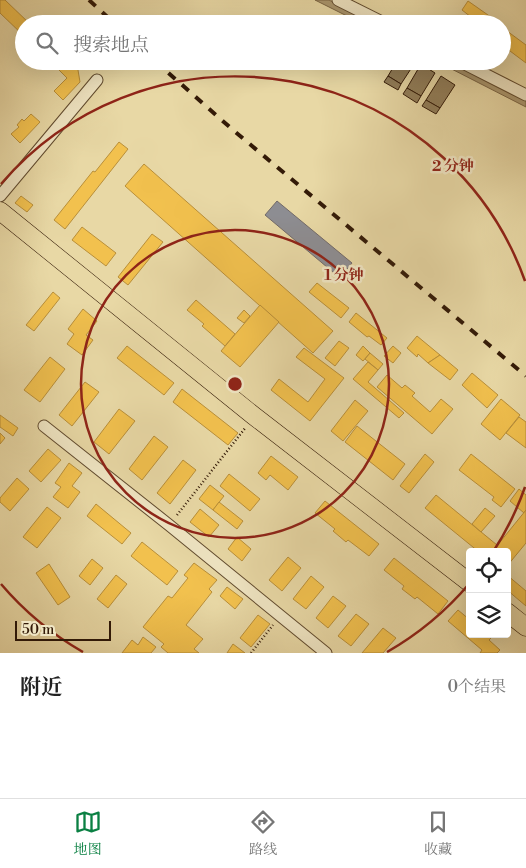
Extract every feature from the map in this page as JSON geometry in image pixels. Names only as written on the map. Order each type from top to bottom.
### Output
[{"type":"main road","points":[[0,211],[254,416],[466,580]]},
{"type":"main road","points":[[511,615],[526,627]]},
{"type":"street","points":[[338,0],[368,15]]},
{"type":"street","points":[[477,70],[526,95]]},
{"type":"street","points":[[0,196],[97,80]]},
{"type":"street","points":[[44,426],[326,653]]},
{"type":"path","points":[[169,525],[254,416]]},
{"type":"path","points":[[251,653],[281,616]]},
{"type":"shaded area","points":[[315,0],[329,0],[358,15],[345,15]]},
{"type":"shaded area","points":[[454,70],[467,70],[526,100],[526,107]]},
{"type":"building: 住宅","points":[[0,0],[5,0],[21,15],[15,15],[15,27],[0,13]]},
{"type":"building: 住宅","points":[[468,1],[488,15],[468,15],[462,10]]},
{"type":"building: 住宅","points":[[511,34],[526,45],[526,63],[511,52]]},
{"type":"building: 住宅","points":[[59,70],[78,70],[80,82],[63,100],[54,91],[67,78]]},
{"type":"building: 住宅","points":[[31,114],[40,122],[20,143],[11,134],[19,127],[17,125],[22,119],[24,121]]},
{"type":"building: 住宅","points":[[119,142],[128,149],[65,229],[54,220]]},
{"type":"building: 住宅","points":[[144,164],[333,331],[313,353],[125,186]]},
{"type":"building: 住宅","points":[[21,196],[33,205],[27,212],[15,203]]},
{"type":"building: 住宅","points":[[82,227],[116,253],[106,266],[72,240]]},
{"type":"building: 住宅","points":[[152,234],[163,242],[128,285],[118,277]]},
{"type":"building: 住宅","points":[[317,283],[349,308],[341,318],[309,292]]},
{"type":"building: 住宅","points":[[53,292],[60,298],[34,331],[26,325]]},
{"type":"building: 住宅","points":[[196,300],[235,334],[225,346],[202,326],[204,324],[187,310]]},
{"type":"building: 住宅","points":[[260,305],[279,322],[240,367],[221,351]]},
{"type":"building: 住宅","points":[[83,309],[97,321],[86,335],[93,340],[82,355],[67,344],[74,334],[68,329]]},
{"type":"building: 住宅","points":[[244,310],[250,316],[244,323],[237,318]]},
{"type":"building: 住宅","points":[[356,313],[387,338],[381,345],[369,336],[367,337],[349,322]]},
{"type":"building: 住宅","points":[[417,336],[440,355],[428,363],[418,354],[417,357],[407,348]]},
{"type":"building: 住宅","points":[[339,341],[349,348],[335,366],[325,358]]},
{"type":"building: 住宅","points":[[127,346],[174,383],[164,395],[117,358]]},
{"type":"building: 住宅","points":[[363,346],[370,353],[363,361],[356,355]]},
{"type":"building: 住宅","points":[[393,346],[401,353],[393,363],[384,356]]},
{"type":"building: 住宅","points":[[304,348],[344,378],[310,421],[271,390],[279,379],[308,402],[325,379],[296,357]]},
{"type":"building: 住宅","points":[[370,353],[383,364],[378,370],[365,359]]},
{"type":"building: 住宅","points":[[440,355],[458,370],[450,380],[428,363]]},
{"type":"building: 住宅","points":[[50,357],[65,369],[40,402],[24,390]]},
{"type":"building: 住宅","points":[[368,362],[378,370],[368,382],[404,413],[399,418],[353,379]]},
{"type":"building: 住宅","points":[[472,373],[498,395],[487,408],[462,385]]},
{"type":"building: 住宅","points":[[387,375],[402,388],[405,385],[415,393],[412,396],[430,412],[441,399],[453,409],[432,434],[377,387]]},
{"type":"building: 住宅","points":[[85,382],[99,392],[72,426],[59,415]]},
{"type":"building: 住宅","points":[[182,389],[238,433],[228,445],[173,402]]},
{"type":"building: 住宅","points":[[501,399],[520,415],[500,440],[481,424]]},
{"type":"building: 住宅","points":[[355,400],[368,411],[343,441],[331,431]]},
{"type":"building: 住宅","points":[[119,409],[135,421],[109,454],[94,442]]},
{"type":"building: 住宅","points":[[0,415],[18,428],[13,436],[0,427]]},
{"type":"building: 住宅","points":[[519,417],[526,422],[526,448],[506,433]]},
{"type":"building: 住宅","points":[[357,426],[405,464],[393,480],[345,442]]},
{"type":"building: 住宅","points":[[0,433],[5,438],[0,444]]},
{"type":"building: 住宅","points":[[154,436],[168,447],[142,480],[129,469]]},
{"type":"building: 住宅","points":[[48,449],[61,460],[41,482],[29,471]]},
{"type":"building: 住宅","points":[[425,454],[434,462],[409,493],[400,486]]},
{"type":"building: 住宅","points":[[471,454],[515,489],[501,507],[492,500],[494,497],[459,470]]},
{"type":"building: 住宅","points":[[271,456],[298,477],[288,490],[270,475],[266,480],[258,473]]},
{"type":"building: 住宅","points":[[183,460],[196,470],[170,504],[157,493]]},
{"type":"building: 住宅","points":[[69,463],[82,473],[72,486],[80,492],[68,508],[53,497],[61,487],[55,483]]},
{"type":"building: 住宅","points":[[229,474],[260,499],[250,511],[220,486]]},
{"type":"building: 住宅","points":[[17,478],[29,489],[10,511],[0,502],[0,498]]},
{"type":"building: 住宅","points":[[210,485],[224,496],[213,510],[199,499]]},
{"type":"building: 住宅","points":[[519,489],[526,495],[526,510],[524,513],[510,501]]},
{"type":"building: 住宅","points":[[436,495],[497,545],[495,548],[474,548],[425,508]]},
{"type":"building: 住宅","points":[[325,501],[379,544],[369,556],[348,540],[346,542],[333,531],[335,529],[315,513]]},
{"type":"building: 住宅","points":[[219,502],[243,521],[237,529],[213,510]]},
{"type":"building: 住宅","points":[[96,504],[131,533],[122,544],[87,516]]},
{"type":"building: 住宅","points":[[47,507],[61,518],[37,548],[23,537]]},
{"type":"building: 住宅","points":[[485,508],[495,516],[481,532],[472,524]]},
{"type":"building: 住宅","points":[[200,509],[219,525],[209,537],[190,522]]},
{"type":"building: 住宅","points":[[526,510],[526,543],[511,561],[511,548],[495,548]]},
{"type":"building: 住宅","points":[[237,537],[251,549],[242,561],[228,549]]},
{"type":"building: 住宅","points":[[142,542],[178,571],[167,585],[131,556]]},
{"type":"building: 住宅","points":[[288,557],[301,568],[282,591],[269,580]]},
{"type":"building: 住宅","points":[[394,558],[448,601],[438,614],[417,597],[415,599],[402,589],[404,586],[384,570]]},
{"type":"building: 住宅","points":[[92,559],[103,568],[90,585],[79,576]]},
{"type":"building: 住宅","points":[[194,563],[217,580],[209,589],[212,592],[186,625],[203,639],[194,649],[199,653],[168,653],[161,647],[164,644],[143,627],[168,596],[172,598],[188,578],[184,575]]},
{"type":"building: 住宅","points":[[49,564],[70,597],[58,605],[36,573]]},
{"type":"building: 住宅","points":[[116,575],[127,584],[108,608],[97,599]]},
{"type":"building: 住宅","points":[[311,576],[324,587],[306,609],[293,599]]},
{"type":"building: 住宅","points":[[511,578],[526,591],[526,606],[511,593]]},
{"type":"building: 住宅","points":[[227,587],[243,599],[235,609],[220,596]]},
{"type":"building: 住宅","points":[[333,596],[346,606],[328,628],[316,618]]},
{"type":"building: 住宅","points":[[458,610],[466,617],[466,636],[448,621]]},
{"type":"building: 住宅","points":[[356,614],[369,624],[351,646],[338,636]]},
{"type":"building: 住宅","points":[[258,615],[270,624],[251,647],[240,638]]},
{"type":"building: 住宅","points":[[383,628],[396,638],[383,653],[362,653]]},
{"type":"building: 住宅","points":[[143,637],[156,647],[151,653],[122,653],[132,640],[138,645]]},
{"type":"building: 住宅","points":[[468,638],[491,638],[489,640],[500,650],[497,653],[480,653],[482,650]]},
{"type":"building: 住宅","points":[[233,644],[245,653],[227,653]]},
{"type":"building: 工业","points":[[277,201],[352,263],[340,278],[265,215]]},
{"type":"building: 其他","points":[[392,70],[410,70],[401,84],[388,76]]},
{"type":"building: 其他","points":[[418,70],[430,70],[435,73],[421,96],[407,88]]},
{"type":"building: 其他","points":[[388,76],[401,84],[398,90],[384,82]]},
{"type":"building: 其他","points":[[441,76],[455,85],[440,108],[426,100]]},
{"type":"building: 其他","points":[[407,88],[421,96],[417,103],[403,94]]},
{"type":"building: 其他","points":[[426,100],[440,108],[436,114],[422,106]]},
{"type":"railway","points":[[89,0],[105,15]]},
{"type":"railway","points":[[165,70],[233,130],[526,376]]}]
